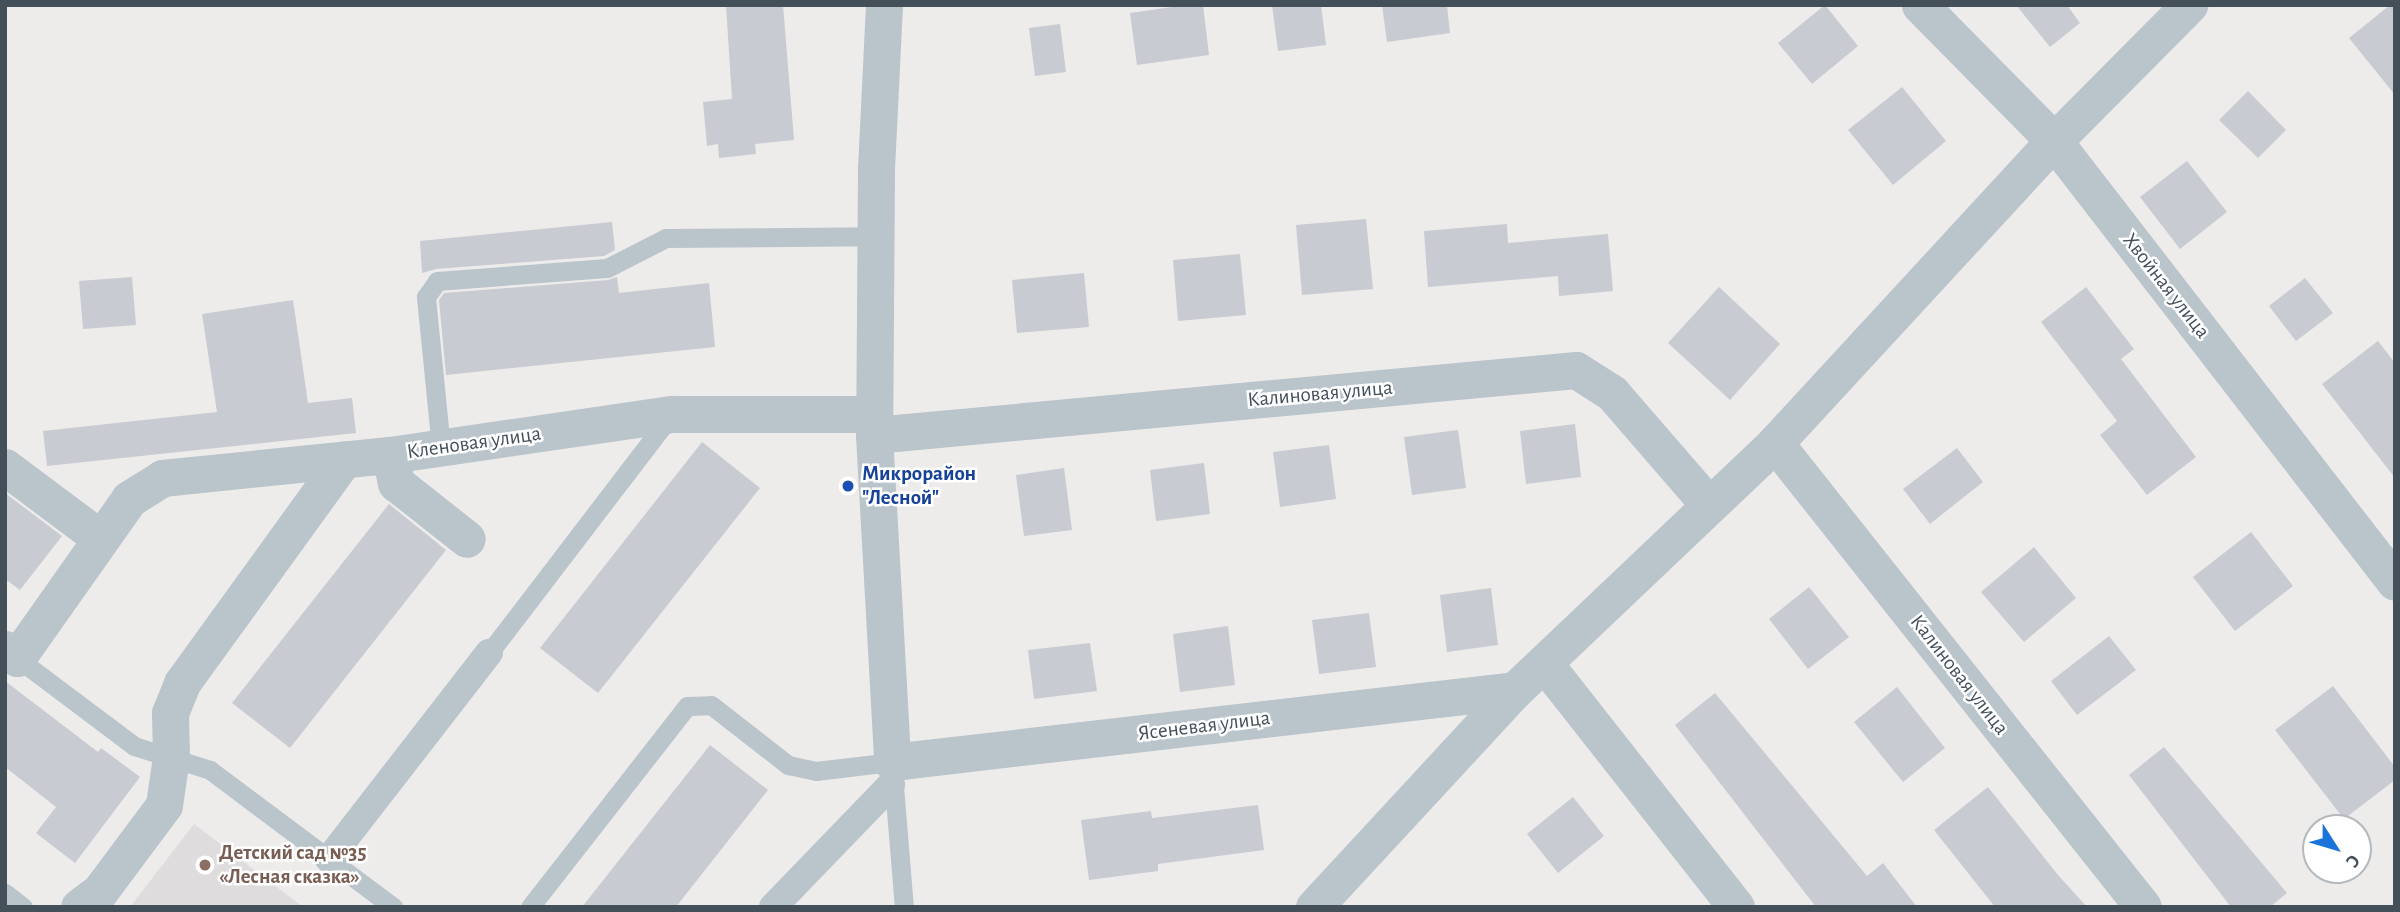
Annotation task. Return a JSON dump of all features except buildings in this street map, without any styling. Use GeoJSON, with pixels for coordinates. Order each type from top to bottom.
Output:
{"type":"FeatureCollection","features":[{"type":"Feature","properties":{"kind":"street"},"geometry":{"type":"LineString","coordinates":[[773,907],[892,774],[874,425],[876,236],[884,5]]}},
{"type":"Feature","properties":{"kind":"street","name":"Хвойная улица"},"geometry":{"type":"LineString","coordinates":[[1920,5],[2054,141],[2395,582]]}},
{"type":"Feature","properties":{"kind":"street"},"geometry":{"type":"LineString","coordinates":[[1324,903],[1516,690],[1775,443],[2054,141],[2189,5]]}},
{"type":"Feature","properties":{"kind":"street","name":"Калиновая улица"},"geometry":{"type":"LineString","coordinates":[[874,425],[1576,370],[1612,393],[1709,505]]}},
{"type":"Feature","properties":{"kind":"street","name":"Кленовая улица"},"geometry":{"type":"LineString","coordinates":[[11,653],[129,499],[162,478],[390,455],[672,414],[874,425]]}},
{"type":"Feature","properties":{"kind":"street","name":"Калиновая улица"},"geometry":{"type":"LineString","coordinates":[[1775,443],[2143,907]]}},
{"type":"Feature","properties":{"kind":"street"},"geometry":{"type":"LineString","coordinates":[[390,455],[396,483],[467,540]]}},
{"type":"Feature","properties":{"kind":"street"},"geometry":{"type":"LineString","coordinates":[[79,907],[100,891],[163,805],[171,757],[170,713],[181,683],[344,459]]}},
{"type":"Feature","properties":{"kind":"street"},"geometry":{"type":"LineString","coordinates":[[5,467],[100,538]]}},
{"type":"Feature","properties":{"kind":"street"},"geometry":{"type":"LineString","coordinates":[[329,859],[489,653]]}},
{"type":"Feature","properties":{"kind":"street"},"geometry":{"type":"LineString","coordinates":[[1545,664],[1736,907]]}},
{"type":"Feature","properties":{"kind":"street","name":"Ясеневая улица"},"geometry":{"type":"LineString","coordinates":[[892,774],[1516,690]]}},
{"type":"Feature","properties":{"kind":"lane"},"geometry":{"type":"LineString","coordinates":[[442,448],[426,297],[438,281],[607,268],[666,238],[876,236]]}},
{"type":"Feature","properties":{"kind":"lane"},"geometry":{"type":"LineString","coordinates":[[489,653],[672,414]]}},
{"type":"Feature","properties":{"kind":"lane"},"geometry":{"type":"LineString","coordinates":[[11,653],[134,746],[210,770],[393,907]]}},
{"type":"Feature","properties":{"kind":"lane"},"geometry":{"type":"LineString","coordinates":[[530,907],[687,706],[711,705],[788,765],[816,771],[892,774],[904,907]]}},
{"type":"Feature","properties":{"kind":"lane"},"geometry":{"type":"LineString","coordinates":[[5,893],[23,907]]}},
{"type":"Feature","properties":{"kind":"shaded area","name":"Детский сад №35 «Лесная сказка»"},"geometry":{"type":"Polygon","coordinates":[[[194,824],[303,907],[130,907],[194,824]]]}},
{"type":"Feature","properties":{"kind":"place","name":"Микрорайон \"Лесной\""},"geometry":{"type":"Point","coordinates":[848,486]}},
{"type":"Feature","properties":{"kind":"place","name":"Детский сад №35 «Лесная сказка»"},"geometry":{"type":"Point","coordinates":[205,865]}}]}
